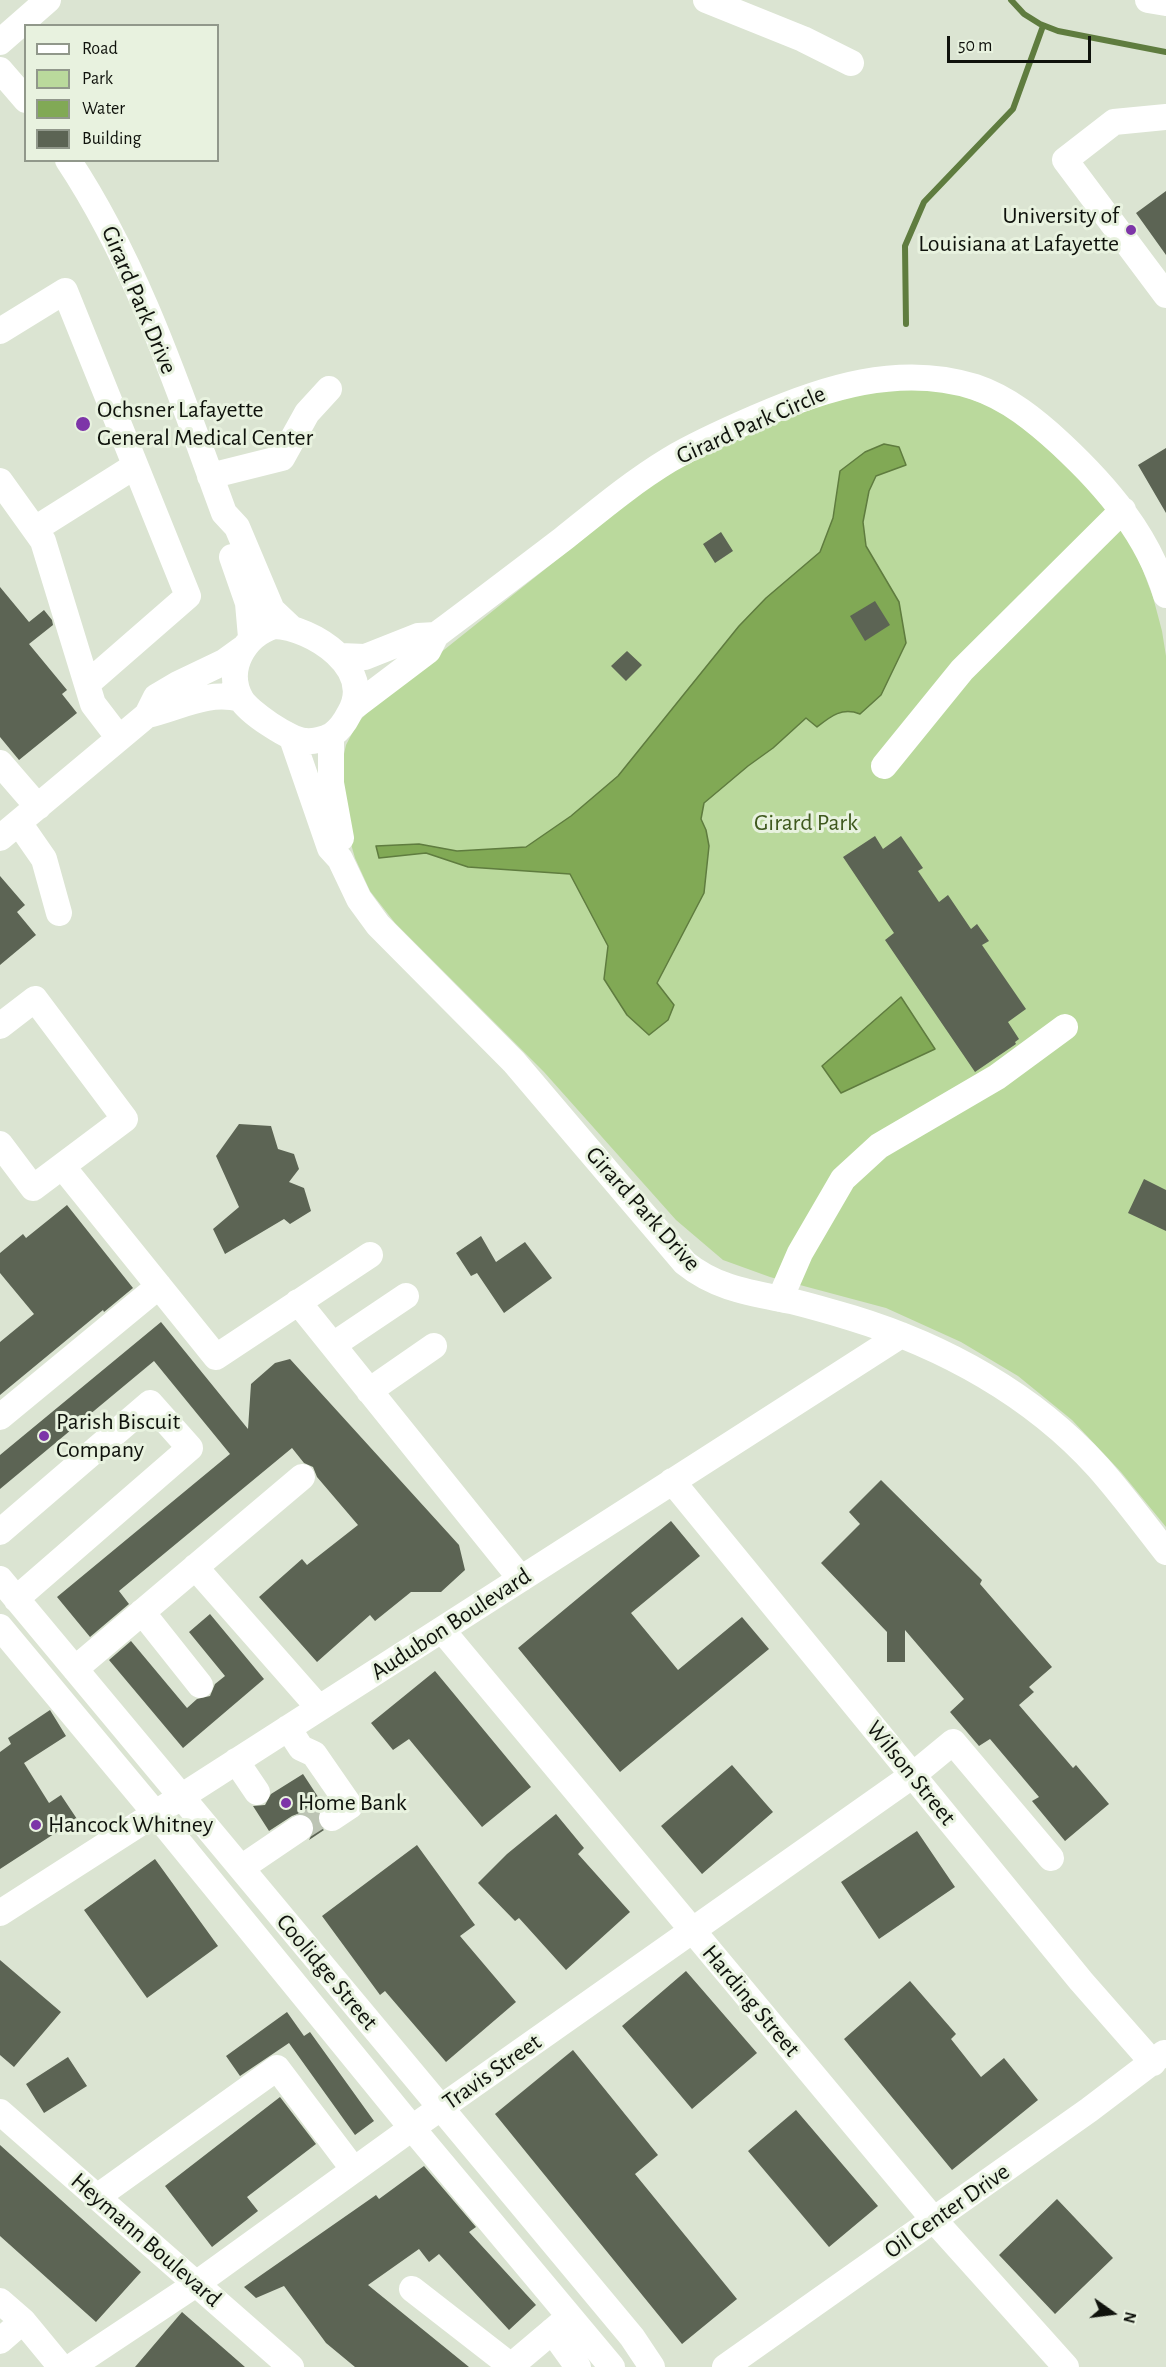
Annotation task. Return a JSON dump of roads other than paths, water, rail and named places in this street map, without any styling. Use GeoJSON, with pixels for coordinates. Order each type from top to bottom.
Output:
{"type":"FeatureCollection","features":[{"type":"Feature","properties":{"kind":"street"},"geometry":{"type":"LineString","coordinates":[[706,0],[803,39],[851,63]]}},
{"type":"Feature","properties":{"kind":"street"},"geometry":{"type":"LineString","coordinates":[[1148,0],[1166,3]]}},
{"type":"Feature","properties":{"kind":"street"},"geometry":{"type":"LineString","coordinates":[[0,42],[33,5]]}},
{"type":"Feature","properties":{"kind":"street"},"geometry":{"type":"LineString","coordinates":[[0,70],[24,98]]}},
{"type":"Feature","properties":{"kind":"street"},"geometry":{"type":"LineString","coordinates":[[1166,117],[1114,122],[1065,160],[1166,295]]}},
{"type":"Feature","properties":{"kind":"street","name":"Girard Park Drive"},"geometry":{"type":"LineString","coordinates":[[69,162],[108,225],[126,263],[224,513],[237,527],[272,610],[290,627]]}},
{"type":"Feature","properties":{"kind":"street"},"geometry":{"type":"LineString","coordinates":[[0,331],[65,291],[188,596],[87,684]]}},
{"type":"Feature","properties":{"kind":"street","name":"Girard Park Circle"},"geometry":{"type":"LineString","coordinates":[[354,707],[428,651],[436,635],[612,500],[668,461],[714,436],[789,403],[856,382],[885,379],[933,379],[973,387],[1009,403],[1043,427],[1123,510],[1153,559],[1166,596]]}},
{"type":"Feature","properties":{"kind":"street"},"geometry":{"type":"LineString","coordinates":[[210,476],[282,458],[306,413],[329,389]]}},
{"type":"Feature","properties":{"kind":"street"},"geometry":{"type":"LineString","coordinates":[[35,529],[135,466]]}},
{"type":"Feature","properties":{"kind":"street"},"geometry":{"type":"LineString","coordinates":[[0,481],[43,541],[93,704],[119,738]]}},
{"type":"Feature","properties":{"kind":"street"},"geometry":{"type":"LineString","coordinates":[[884,766],[962,670],[1123,510]]}},
{"type":"Feature","properties":{"kind":"street","name":"Girard Park Drive"},"geometry":{"type":"LineString","coordinates":[[224,513],[223,531],[248,603],[247,643]]}},
{"type":"Feature","properties":{"kind":"street"},"geometry":{"type":"LineString","coordinates":[[19,823],[147,715],[156,697],[224,662],[267,628],[290,627],[303,632],[340,656],[354,680],[354,707],[340,728],[331,736],[306,741],[292,738],[264,719],[241,699],[225,695],[197,699],[147,715]]}},
{"type":"Feature","properties":{"kind":"street","name":"Girard Park Circle"},"geometry":{"type":"LineString","coordinates":[[340,656],[365,657],[418,636],[436,635]]}},
{"type":"Feature","properties":{"kind":"street"},"geometry":{"type":"LineString","coordinates":[[241,699],[235,677],[236,664],[247,643]]}},
{"type":"Feature","properties":{"kind":"street","name":"Girard Park Drive"},"geometry":{"type":"LineString","coordinates":[[331,736],[331,783],[343,845],[340,859]]}},
{"type":"Feature","properties":{"kind":"street","name":"Girard Park Drive"},"geometry":{"type":"LineString","coordinates":[[292,738],[330,848],[340,859],[359,899],[378,925],[514,1062],[685,1263],[699,1275],[713,1282],[741,1292],[824,1310],[901,1335],[969,1365],[1018,1396],[1096,1466],[1166,1552]]}},
{"type":"Feature","properties":{"kind":"street"},"geometry":{"type":"LineString","coordinates":[[0,763],[19,823],[44,859],[59,913]]}},
{"type":"Feature","properties":{"kind":"street"},"geometry":{"type":"LineString","coordinates":[[0,1026],[36,999],[124,1119],[33,1188],[0,1144]]}},
{"type":"Feature","properties":{"kind":"street"},"geometry":{"type":"LineString","coordinates":[[780,1299],[800,1253],[843,1179],[879,1146],[997,1077],[1065,1027]]}},
{"type":"Feature","properties":{"kind":"street"},"geometry":{"type":"LineString","coordinates":[[62,1166],[216,1357],[370,1255]]}},
{"type":"Feature","properties":{"kind":"street"},"geometry":{"type":"LineString","coordinates":[[0,1417],[159,1287]]}},
{"type":"Feature","properties":{"kind":"street"},"geometry":{"type":"LineString","coordinates":[[333,1345],[406,1296]]}},
{"type":"Feature","properties":{"kind":"street"},"geometry":{"type":"LineString","coordinates":[[298,1302],[521,1579]]}},
{"type":"Feature","properties":{"kind":"street","name":"Audubon Boulevard"},"geometry":{"type":"LineString","coordinates":[[0,1913],[901,1335]]}},
{"type":"Feature","properties":{"kind":"street"},"geometry":{"type":"LineString","coordinates":[[369,1391],[434,1346]]}},
{"type":"Feature","properties":{"kind":"street"},"geometry":{"type":"LineString","coordinates":[[0,1532],[150,1403],[190,1448],[16,1599]]}},
{"type":"Feature","properties":{"kind":"street"},"geometry":{"type":"LineString","coordinates":[[75,1669],[302,1477]]}},
{"type":"Feature","properties":{"kind":"street","name":"Wilson Street"},"geometry":{"type":"LineString","coordinates":[[672,1481],[1081,1981],[1159,2057]]}},
{"type":"Feature","properties":{"kind":"street"},"geometry":{"type":"LineString","coordinates":[[195,1567],[319,1708]]}},
{"type":"Feature","properties":{"kind":"street","name":"Coolidge Street"},"geometry":{"type":"LineString","coordinates":[[0,1579],[181,1796],[249,1862],[441,2108],[632,2337],[652,2367]]}},
{"type":"Feature","properties":{"kind":"street"},"geometry":{"type":"LineString","coordinates":[[142,1612],[200,1684]]}},
{"type":"Feature","properties":{"kind":"street","name":"Coolidge Street"},"geometry":{"type":"LineString","coordinates":[[0,1627],[412,2128],[561,2324],[612,2367]]}},
{"type":"Feature","properties":{"kind":"street","name":"Harding Street"},"geometry":{"type":"LineString","coordinates":[[442,1630],[934,2220],[1066,2367]]}},
{"type":"Feature","properties":{"kind":"street"},"geometry":{"type":"LineString","coordinates":[[288,1728],[301,1748],[314,1754],[334,1805]]}},
{"type":"Feature","properties":{"kind":"street","name":"Travis Street"},"geometry":{"type":"LineString","coordinates":[[71,2367],[196,2284],[412,2128],[913,1774],[953,1742],[1052,1858]]}},
{"type":"Feature","properties":{"kind":"street"},"geometry":{"type":"LineString","coordinates":[[236,1761],[257,1792]]}},
{"type":"Feature","properties":{"kind":"street"},"geometry":{"type":"LineString","coordinates":[[249,1862],[284,1849],[300,1828]]}},
{"type":"Feature","properties":{"kind":"street","name":"Oil Center Drive"},"geometry":{"type":"LineString","coordinates":[[725,2367],[934,2220],[1159,2057]]}},
{"type":"Feature","properties":{"kind":"street"},"geometry":{"type":"LineString","coordinates":[[97,2197],[277,2068],[354,2170]]}},
{"type":"Feature","properties":{"kind":"street","name":"Heymann Boulevard"},"geometry":{"type":"LineString","coordinates":[[0,2112],[291,2367]]}},
{"type":"Feature","properties":{"kind":"street"},"geometry":{"type":"LineString","coordinates":[[412,2289],[511,2366],[561,2324],[578,2367]]}},
{"type":"Feature","properties":{"kind":"street"},"geometry":{"type":"LineString","coordinates":[[0,2301],[22,2321],[61,2367]]}},
{"type":"Feature","properties":{"kind":"street"},"geometry":{"type":"LineString","coordinates":[[0,2341],[22,2321]]}},
{"type":"Feature","properties":{"kind":"water"},"geometry":{"type":"Polygon","coordinates":[[[884,444],[899,447],[906,465],[876,476],[869,491],[863,522],[866,546],[899,602],[906,643],[881,695],[860,714],[842,712],[817,727],[806,718],[773,748],[704,803],[701,819],[709,846],[704,893],[657,983],[674,1005],[668,1020],[649,1035],[627,1015],[604,979],[608,946],[570,874],[468,867],[426,853],[379,858],[376,846],[419,844],[457,851],[526,847],[571,816],[618,776],[739,626],[766,598],[820,552],[833,518],[840,471],[865,452],[884,444]]]}},
{"type":"Feature","properties":{"kind":"water"},"geometry":{"type":"Polygon","coordinates":[[[901,997],[935,1049],[841,1093],[822,1066],[901,997]]]}},
{"type":"Feature","properties":{"kind":"waterway"},"geometry":{"type":"LineString","coordinates":[[1011,0],[1024,14],[1058,31],[1166,52]]}},
{"type":"Feature","properties":{"kind":"waterway"},"geometry":{"type":"LineString","coordinates":[[906,324],[905,246],[924,202],[1013,109],[1043,26]]}},
{"type":"Feature","properties":{"kind":"tunnel"},"geometry":{"type":"LineString","coordinates":[[300,1828],[328,1810]]}},
{"type":"Feature","properties":{"kind":"place","name":"University of Louisiana at Lafayette"},"geometry":{"type":"Point","coordinates":[1131,230]}},
{"type":"Feature","properties":{"kind":"place","name":"Ochsner Lafayette General Medical Center"},"geometry":{"type":"Point","coordinates":[83,424]}},
{"type":"Feature","properties":{"kind":"place","name":"Parish Biscuit Company"},"geometry":{"type":"Point","coordinates":[44,1436]}},
{"type":"Feature","properties":{"kind":"place","name":"Home Bank"},"geometry":{"type":"Point","coordinates":[286,1803]}},
{"type":"Feature","properties":{"kind":"place","name":"Hancock Whitney"},"geometry":{"type":"Point","coordinates":[36,1825]}},
{"type":"Feature","properties":{"kind":"park label","name":"Girard Park"},"geometry":{"type":"Point","coordinates":[806,823]}}]}
